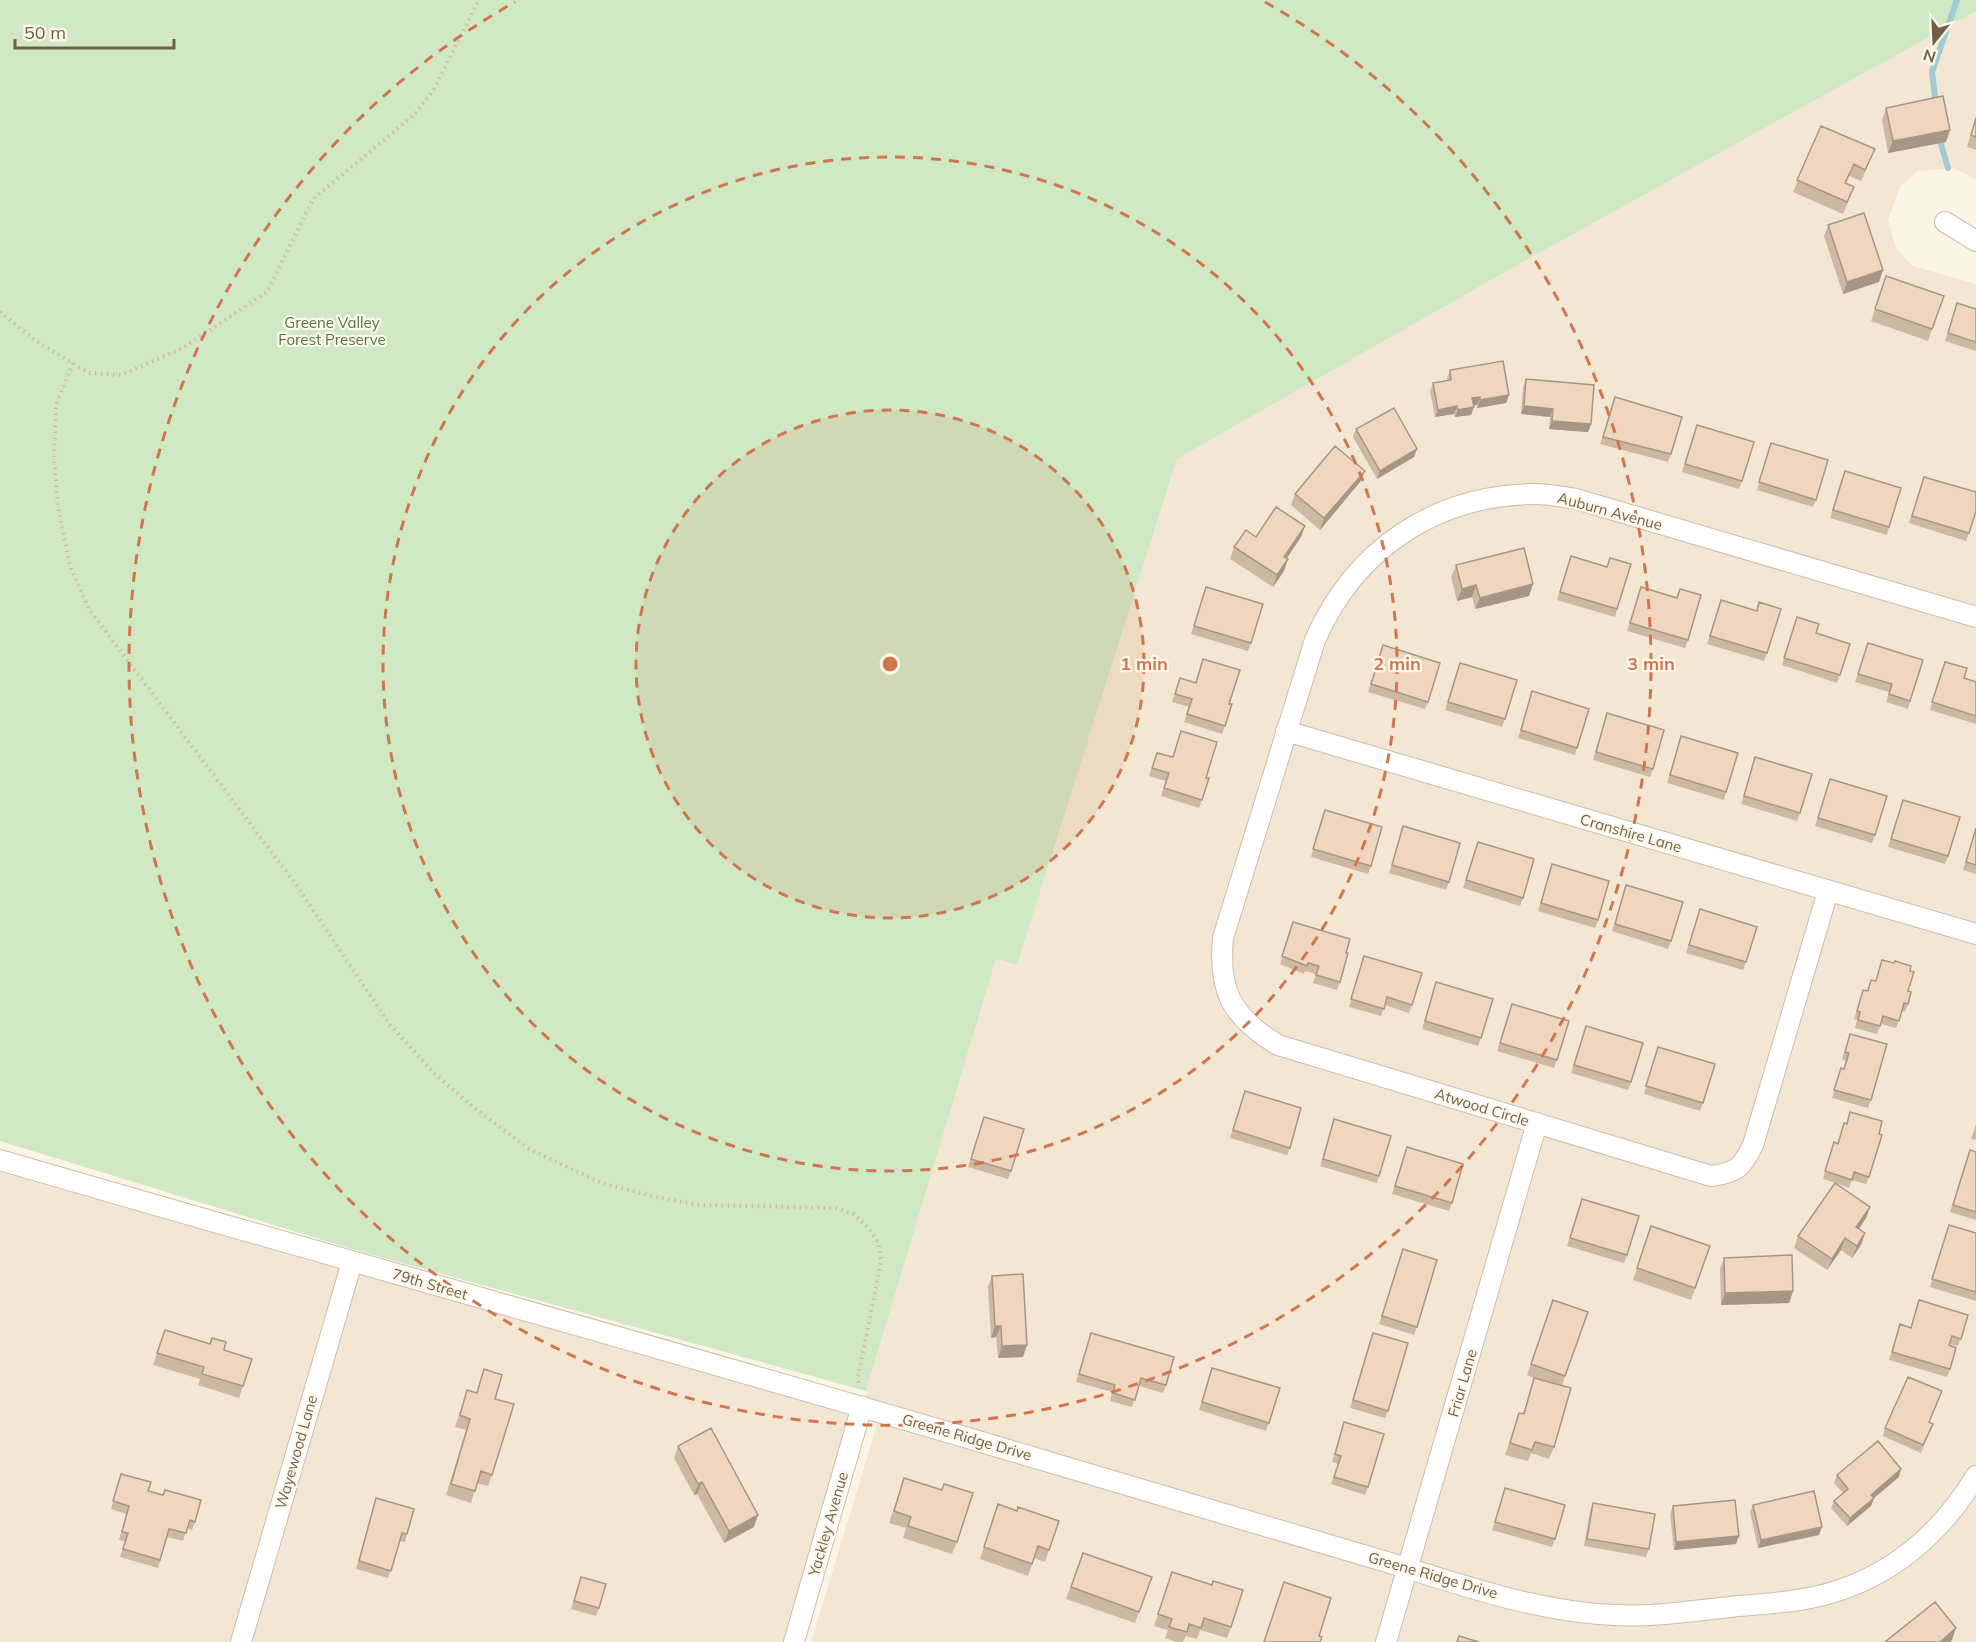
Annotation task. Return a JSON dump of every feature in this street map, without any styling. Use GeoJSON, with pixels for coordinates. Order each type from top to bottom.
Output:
{"type":"FeatureCollection","features":[{"type":"Feature","properties":{"kind":"street"},"geometry":{"type":"LineString","coordinates":[[1945,222],[1976,241]]}},
{"type":"Feature","properties":{"kind":"street","name":"Auburn Avenue"},"geometry":{"type":"LineString","coordinates":[[1286,731],[1324,619],[1339,594],[1359,570],[1385,545],[1417,524],[1460,505],[1497,497],[1534,494],[1576,499],[1976,616]]}},
{"type":"Feature","properties":{"kind":"street","name":"Cranshire Lane"},"geometry":{"type":"LineString","coordinates":[[1286,731],[1976,934]]}},
{"type":"Feature","properties":{"kind":"street","name":"Atwood Circle"},"geometry":{"type":"LineString","coordinates":[[1286,731],[1223,938],[1222,972],[1225,987],[1234,1006],[1255,1031],[1278,1045],[1712,1176],[1727,1174],[1737,1169],[1746,1160],[1753,1145],[1828,891]]}},
{"type":"Feature","properties":{"kind":"street","name":"Friar Lane"},"geometry":{"type":"LineString","coordinates":[[1386,1642],[1537,1123]]}},
{"type":"Feature","properties":{"kind":"street","name":"79th Street"},"geometry":{"type":"LineString","coordinates":[[0,1160],[862,1406]]}},
{"type":"Feature","properties":{"kind":"street","name":"Wayewood Lane"},"geometry":{"type":"LineString","coordinates":[[241,1642],[352,1262]]}},
{"type":"Feature","properties":{"kind":"street","name":"Greene Ridge Drive"},"geometry":{"type":"LineString","coordinates":[[862,1406],[1552,1609],[1616,1616],[1672,1613],[1819,1596],[1852,1586],[1902,1559],[1932,1535],[1949,1516],[1976,1476]]}},
{"type":"Feature","properties":{"kind":"street","name":"Yackley Avenue"},"geometry":{"type":"LineString","coordinates":[[794,1642],[862,1406]]}},
{"type":"Feature","properties":{"kind":"path"},"geometry":{"type":"LineString","coordinates":[[0,312],[36,341],[89,373],[121,375],[183,348],[267,292],[313,199],[415,114],[434,89],[479,0]]}},
{"type":"Feature","properties":{"kind":"path"},"geometry":{"type":"LineString","coordinates":[[73,363],[56,404],[54,458],[58,507],[70,566],[89,609],[297,886],[390,1025],[435,1074],[519,1142],[529,1149],[602,1183],[660,1198],[700,1205],[835,1208],[854,1214],[870,1230],[879,1244],[880,1262],[858,1377],[862,1406]]}},
{"type":"Feature","properties":{"kind":"shaded area"},"geometry":{"type":"Polygon","coordinates":[[[1976,11],[1976,180],[1954,168],[1918,171],[1900,187],[1888,220],[1896,248],[1913,266],[1976,284],[1976,1642],[811,1642],[877,1425],[866,1391],[996,959],[1017,965],[1177,459],[1505,272],[1976,11]]]}},
{"type":"Feature","properties":{"kind":"shaded area"},"geometry":{"type":"Polygon","coordinates":[[[0,1172],[318,1263],[862,1406],[794,1642],[0,1642],[0,1172]]]}},
{"type":"Feature","properties":{"kind":"green space","name":"Greene Valley Forest Preserve"},"geometry":{"type":"Polygon","coordinates":[[[0,0],[1976,0],[1976,11],[1505,272],[1177,459],[1017,965],[996,959],[866,1391],[352,1249],[0,1141],[0,0]]]}},
{"type":"Feature","properties":{"kind":"building"},"geometry":{"type":"Polygon","coordinates":[[[1943,96],[1950,130],[1893,141],[1886,108],[1943,96]]]}},
{"type":"Feature","properties":{"kind":"building"},"geometry":{"type":"Polygon","coordinates":[[[1976,118],[1976,137],[1971,135],[1976,118]]]}},
{"type":"Feature","properties":{"kind":"building"},"geometry":{"type":"Polygon","coordinates":[[[1821,126],[1875,149],[1865,170],[1854,164],[1845,183],[1854,187],[1847,202],[1797,180],[1821,126]]]}},
{"type":"Feature","properties":{"kind":"building"},"geometry":{"type":"Polygon","coordinates":[[[1864,213],[1883,270],[1847,282],[1828,225],[1864,213]]]}},
{"type":"Feature","properties":{"kind":"building"},"geometry":{"type":"Polygon","coordinates":[[[1886,276],[1944,296],[1932,329],[1875,309],[1886,276]]]}},
{"type":"Feature","properties":{"kind":"building"},"geometry":{"type":"Polygon","coordinates":[[[1957,303],[1976,309],[1976,342],[1948,333],[1957,303]]]}},
{"type":"Feature","properties":{"kind":"building"},"geometry":{"type":"Polygon","coordinates":[[[1503,361],[1509,395],[1480,400],[1480,397],[1472,398],[1474,407],[1458,410],[1457,406],[1438,410],[1433,383],[1451,380],[1450,370],[1503,361]]]}},
{"type":"Feature","properties":{"kind":"building"},"geometry":{"type":"Polygon","coordinates":[[[1526,379],[1594,385],[1591,424],[1552,421],[1553,409],[1524,406],[1526,379]]]}},
{"type":"Feature","properties":{"kind":"building"},"geometry":{"type":"Polygon","coordinates":[[[1615,397],[1682,417],[1671,454],[1603,437],[1615,397]]]}},
{"type":"Feature","properties":{"kind":"building"},"geometry":{"type":"Polygon","coordinates":[[[1394,408],[1417,449],[1380,471],[1356,429],[1394,408]]]}},
{"type":"Feature","properties":{"kind":"building"},"geometry":{"type":"Polygon","coordinates":[[[1697,425],[1754,442],[1742,481],[1685,464],[1697,425]]]}},
{"type":"Feature","properties":{"kind":"building"},"geometry":{"type":"Polygon","coordinates":[[[1771,443],[1828,460],[1816,500],[1759,482],[1771,443]]]}},
{"type":"Feature","properties":{"kind":"building"},"geometry":{"type":"Polygon","coordinates":[[[1335,446],[1365,471],[1324,518],[1295,494],[1335,446]]]}},
{"type":"Feature","properties":{"kind":"building"},"geometry":{"type":"Polygon","coordinates":[[[1845,471],[1901,488],[1889,527],[1833,510],[1845,471]]]}},
{"type":"Feature","properties":{"kind":"building"},"geometry":{"type":"Polygon","coordinates":[[[1924,477],[1976,492],[1976,511],[1969,533],[1912,516],[1924,477]]]}},
{"type":"Feature","properties":{"kind":"building"},"geometry":{"type":"Polygon","coordinates":[[[1276,507],[1305,526],[1284,557],[1288,559],[1277,575],[1234,547],[1246,530],[1256,537],[1276,507]]]}},
{"type":"Feature","properties":{"kind":"building"},"geometry":{"type":"Polygon","coordinates":[[[1524,548],[1533,584],[1480,598],[1476,585],[1462,589],[1456,565],[1524,548]]]}},
{"type":"Feature","properties":{"kind":"building"},"geometry":{"type":"Polygon","coordinates":[[[1571,556],[1607,567],[1610,558],[1631,564],[1617,609],[1560,592],[1571,556]]]}},
{"type":"Feature","properties":{"kind":"building"},"geometry":{"type":"Polygon","coordinates":[[[1206,587],[1263,604],[1251,643],[1194,626],[1206,587]]]}},
{"type":"Feature","properties":{"kind":"building"},"geometry":{"type":"Polygon","coordinates":[[[1641,587],[1677,598],[1680,589],[1701,595],[1688,640],[1630,623],[1641,587]]]}},
{"type":"Feature","properties":{"kind":"building"},"geometry":{"type":"Polygon","coordinates":[[[1721,600],[1757,611],[1759,602],[1781,609],[1767,653],[1710,636],[1721,600]]]}},
{"type":"Feature","properties":{"kind":"building"},"geometry":{"type":"Polygon","coordinates":[[[1797,617],[1819,624],[1816,633],[1850,644],[1840,675],[1784,658],[1797,617]]]}},
{"type":"Feature","properties":{"kind":"building"},"geometry":{"type":"Polygon","coordinates":[[[1868,643],[1923,660],[1910,701],[1889,694],[1892,684],[1858,674],[1868,643]]]}},
{"type":"Feature","properties":{"kind":"building"},"geometry":{"type":"Polygon","coordinates":[[[1383,645],[1440,663],[1428,702],[1371,684],[1383,645]]]}},
{"type":"Feature","properties":{"kind":"building"},"geometry":{"type":"Polygon","coordinates":[[[1203,659],[1240,670],[1229,704],[1232,704],[1225,726],[1187,714],[1192,699],[1175,694],[1180,678],[1196,683],[1203,659]]]}},
{"type":"Feature","properties":{"kind":"building"},"geometry":{"type":"Polygon","coordinates":[[[1945,662],[1967,668],[1964,678],[1976,682],[1976,716],[1932,702],[1945,662]]]}},
{"type":"Feature","properties":{"kind":"building"},"geometry":{"type":"Polygon","coordinates":[[[1460,663],[1517,680],[1505,719],[1448,702],[1460,663]]]}},
{"type":"Feature","properties":{"kind":"building"},"geometry":{"type":"Polygon","coordinates":[[[1532,691],[1589,709],[1577,748],[1521,730],[1532,691]]]}},
{"type":"Feature","properties":{"kind":"building"},"geometry":{"type":"Polygon","coordinates":[[[1607,713],[1664,730],[1653,769],[1596,752],[1607,713]]]}},
{"type":"Feature","properties":{"kind":"building"},"geometry":{"type":"Polygon","coordinates":[[[1181,731],[1217,742],[1202,800],[1164,788],[1169,773],[1152,768],[1157,753],[1173,757],[1181,731]]]}},
{"type":"Feature","properties":{"kind":"building"},"geometry":{"type":"Polygon","coordinates":[[[1681,736],[1738,753],[1726,792],[1670,775],[1681,736]]]}},
{"type":"Feature","properties":{"kind":"building"},"geometry":{"type":"Polygon","coordinates":[[[1755,757],[1812,774],[1800,813],[1744,796],[1755,757]]]}},
{"type":"Feature","properties":{"kind":"building"},"geometry":{"type":"Polygon","coordinates":[[[1830,779],[1887,796],[1875,835],[1818,818],[1830,779]]]}},
{"type":"Feature","properties":{"kind":"building"},"geometry":{"type":"Polygon","coordinates":[[[1903,800],[1960,817],[1948,856],[1891,839],[1903,800]]]}},
{"type":"Feature","properties":{"kind":"building"},"geometry":{"type":"Polygon","coordinates":[[[1325,810],[1382,827],[1371,866],[1313,849],[1325,810]]]}},
{"type":"Feature","properties":{"kind":"building"},"geometry":{"type":"Polygon","coordinates":[[[1403,826],[1460,843],[1449,882],[1392,865],[1403,826]]]}},
{"type":"Feature","properties":{"kind":"building"},"geometry":{"type":"Polygon","coordinates":[[[1976,828],[1976,865],[1966,862],[1976,828]]]}},
{"type":"Feature","properties":{"kind":"building"},"geometry":{"type":"Polygon","coordinates":[[[1478,842],[1534,859],[1523,898],[1466,880],[1478,842]]]}},
{"type":"Feature","properties":{"kind":"building"},"geometry":{"type":"Polygon","coordinates":[[[1552,864],[1609,881],[1598,920],[1541,903],[1552,864]]]}},
{"type":"Feature","properties":{"kind":"building"},"geometry":{"type":"Polygon","coordinates":[[[1626,885],[1683,902],[1671,941],[1615,924],[1626,885]]]}},
{"type":"Feature","properties":{"kind":"building"},"geometry":{"type":"Polygon","coordinates":[[[1700,909],[1757,927],[1746,962],[1689,945],[1700,909]]]}},
{"type":"Feature","properties":{"kind":"building"},"geometry":{"type":"Polygon","coordinates":[[[1293,922],[1350,939],[1340,982],[1316,975],[1319,966],[1308,963],[1307,966],[1282,956],[1293,922]]]}},
{"type":"Feature","properties":{"kind":"building"},"geometry":{"type":"Polygon","coordinates":[[[1364,956],[1422,973],[1412,1005],[1387,997],[1384,1009],[1351,999],[1364,956]]]}},
{"type":"Feature","properties":{"kind":"building"},"geometry":{"type":"Polygon","coordinates":[[[1882,960],[1911,966],[1910,971],[1914,972],[1908,991],[1911,992],[1908,1004],[1904,1003],[1899,1021],[1883,1016],[1880,1026],[1858,1020],[1860,1012],[1857,1011],[1863,990],[1868,991],[1871,980],[1876,981],[1882,960]]]}},
{"type":"Feature","properties":{"kind":"building"},"geometry":{"type":"Polygon","coordinates":[[[1436,982],[1493,999],[1481,1038],[1425,1021],[1436,982]]]}},
{"type":"Feature","properties":{"kind":"building"},"geometry":{"type":"Polygon","coordinates":[[[1512,1004],[1569,1021],[1557,1060],[1500,1043],[1512,1004]]]}},
{"type":"Feature","properties":{"kind":"building"},"geometry":{"type":"Polygon","coordinates":[[[1586,1026],[1643,1043],[1631,1082],[1574,1065],[1586,1026]]]}},
{"type":"Feature","properties":{"kind":"building"},"geometry":{"type":"Polygon","coordinates":[[[1850,1034],[1887,1044],[1871,1100],[1834,1090],[1849,1053],[1845,1052],[1850,1034]]]}},
{"type":"Feature","properties":{"kind":"building"},"geometry":{"type":"Polygon","coordinates":[[[1658,1047],[1715,1064],[1703,1103],[1646,1086],[1658,1047]]]}},
{"type":"Feature","properties":{"kind":"building"},"geometry":{"type":"Polygon","coordinates":[[[1245,1091],[1301,1108],[1290,1148],[1233,1130],[1245,1091]]]}},
{"type":"Feature","properties":{"kind":"building"},"geometry":{"type":"Polygon","coordinates":[[[1850,1112],[1882,1121],[1879,1134],[1882,1135],[1869,1177],[1854,1172],[1852,1180],[1825,1171],[1834,1142],[1838,1144],[1850,1112]]]}},
{"type":"Feature","properties":{"kind":"building"},"geometry":{"type":"Polygon","coordinates":[[[984,1117],[1024,1129],[1011,1171],[971,1159],[984,1117]]]}},
{"type":"Feature","properties":{"kind":"building"},"geometry":{"type":"Polygon","coordinates":[[[1334,1119],[1391,1136],[1379,1176],[1323,1159],[1334,1119]]]}},
{"type":"Feature","properties":{"kind":"building"},"geometry":{"type":"Polygon","coordinates":[[[1407,1147],[1463,1164],[1452,1203],[1395,1186],[1407,1147]]]}},
{"type":"Feature","properties":{"kind":"building"},"geometry":{"type":"Polygon","coordinates":[[[1970,1150],[1976,1152],[1976,1212],[1953,1205],[1970,1150]]]}},
{"type":"Feature","properties":{"kind":"building"},"geometry":{"type":"Polygon","coordinates":[[[1835,1183],[1870,1207],[1856,1227],[1865,1233],[1857,1246],[1845,1238],[1832,1259],[1798,1236],[1835,1183]]]}},
{"type":"Feature","properties":{"kind":"building"},"geometry":{"type":"Polygon","coordinates":[[[1582,1199],[1639,1216],[1627,1255],[1570,1238],[1582,1199]]]}},
{"type":"Feature","properties":{"kind":"building"},"geometry":{"type":"Polygon","coordinates":[[[1949,1225],[1976,1233],[1976,1292],[1932,1279],[1949,1225]]]}},
{"type":"Feature","properties":{"kind":"building"},"geometry":{"type":"Polygon","coordinates":[[[1651,1226],[1710,1246],[1695,1288],[1637,1268],[1651,1226]]]}},
{"type":"Feature","properties":{"kind":"building"},"geometry":{"type":"Polygon","coordinates":[[[1403,1249],[1437,1260],[1417,1327],[1382,1316],[1403,1249]]]}},
{"type":"Feature","properties":{"kind":"building"},"geometry":{"type":"Polygon","coordinates":[[[1792,1255],[1793,1291],[1725,1293],[1724,1258],[1792,1255]]]}},
{"type":"Feature","properties":{"kind":"building"},"geometry":{"type":"Polygon","coordinates":[[[1023,1274],[1027,1345],[1002,1346],[1001,1326],[995,1326],[992,1276],[1023,1274]]]}},
{"type":"Feature","properties":{"kind":"building"},"geometry":{"type":"Polygon","coordinates":[[[1553,1300],[1588,1312],[1565,1376],[1531,1364],[1553,1300]]]}},
{"type":"Feature","properties":{"kind":"building"},"geometry":{"type":"Polygon","coordinates":[[[1919,1300],[1968,1315],[1961,1339],[1952,1336],[1949,1345],[1956,1348],[1950,1369],[1892,1352],[1900,1324],[1911,1328],[1919,1300]]]}},
{"type":"Feature","properties":{"kind":"building"},"geometry":{"type":"Polygon","coordinates":[[[165,1330],[210,1344],[212,1338],[226,1342],[224,1350],[252,1359],[243,1386],[202,1374],[204,1367],[157,1353],[165,1330]]]}},
{"type":"Feature","properties":{"kind":"building"},"geometry":{"type":"Polygon","coordinates":[[[1091,1333],[1174,1357],[1166,1385],[1141,1378],[1135,1400],[1113,1393],[1115,1385],[1079,1374],[1091,1333]]]}},
{"type":"Feature","properties":{"kind":"building"},"geometry":{"type":"Polygon","coordinates":[[[1373,1333],[1408,1343],[1388,1411],[1353,1400],[1373,1333]]]}},
{"type":"Feature","properties":{"kind":"building"},"geometry":{"type":"Polygon","coordinates":[[[1212,1368],[1280,1388],[1269,1423],[1202,1402],[1212,1368]]]}},
{"type":"Feature","properties":{"kind":"building"},"geometry":{"type":"Polygon","coordinates":[[[484,1369],[502,1375],[495,1399],[514,1404],[492,1475],[481,1471],[475,1491],[451,1484],[470,1419],[460,1415],[467,1390],[477,1393],[484,1369]]]}},
{"type":"Feature","properties":{"kind":"building"},"geometry":{"type":"Polygon","coordinates":[[[1908,1377],[1942,1391],[1929,1422],[1933,1424],[1923,1445],[1885,1428],[1908,1377]]]}},
{"type":"Feature","properties":{"kind":"building"},"geometry":{"type":"Polygon","coordinates":[[[1534,1378],[1571,1388],[1554,1447],[1535,1442],[1532,1450],[1510,1443],[1519,1413],[1524,1414],[1534,1378]]]}},
{"type":"Feature","properties":{"kind":"building"},"geometry":{"type":"Polygon","coordinates":[[[1344,1422],[1384,1434],[1368,1487],[1334,1477],[1341,1456],[1335,1454],[1344,1422]]]}},
{"type":"Feature","properties":{"kind":"building"},"geometry":{"type":"Polygon","coordinates":[[[711,1428],[758,1515],[729,1531],[702,1482],[698,1484],[678,1446],[711,1428]]]}},
{"type":"Feature","properties":{"kind":"building"},"geometry":{"type":"Polygon","coordinates":[[[1878,1441],[1901,1469],[1871,1495],[1874,1498],[1850,1518],[1834,1501],[1848,1489],[1837,1475],[1878,1441]]]}},
{"type":"Feature","properties":{"kind":"building"},"geometry":{"type":"Polygon","coordinates":[[[121,1474],[151,1482],[148,1491],[163,1495],[165,1490],[201,1500],[195,1522],[190,1520],[186,1533],[169,1529],[160,1560],[123,1549],[128,1533],[122,1532],[129,1506],[113,1501],[121,1474]]]}},
{"type":"Feature","properties":{"kind":"building"},"geometry":{"type":"Polygon","coordinates":[[[904,1478],[942,1490],[944,1484],[973,1493],[957,1542],[908,1526],[911,1517],[894,1511],[904,1478]]]}},
{"type":"Feature","properties":{"kind":"building"},"geometry":{"type":"Polygon","coordinates":[[[1505,1488],[1565,1505],[1555,1539],[1495,1522],[1505,1488]]]}},
{"type":"Feature","properties":{"kind":"building"},"geometry":{"type":"Polygon","coordinates":[[[1814,1491],[1822,1527],[1761,1540],[1753,1505],[1814,1491]]]}},
{"type":"Feature","properties":{"kind":"building"},"geometry":{"type":"Polygon","coordinates":[[[376,1498],[414,1509],[407,1534],[402,1533],[391,1571],[359,1561],[376,1498]]]}},
{"type":"Feature","properties":{"kind":"building"},"geometry":{"type":"Polygon","coordinates":[[[1735,1500],[1739,1536],[1676,1542],[1673,1506],[1735,1500]]]}},
{"type":"Feature","properties":{"kind":"building"},"geometry":{"type":"Polygon","coordinates":[[[1593,1503],[1655,1514],[1649,1549],[1587,1539],[1593,1503]]]}},
{"type":"Feature","properties":{"kind":"building"},"geometry":{"type":"Polygon","coordinates":[[[998,1504],[1017,1511],[1018,1507],[1059,1521],[1049,1550],[1038,1546],[1032,1564],[984,1547],[998,1504]]]}},
{"type":"Feature","properties":{"kind":"building"},"geometry":{"type":"Polygon","coordinates":[[[1083,1553],[1152,1577],[1139,1612],[1071,1587],[1083,1553]]]}},
{"type":"Feature","properties":{"kind":"building"},"geometry":{"type":"Polygon","coordinates":[[[1172,1572],[1212,1585],[1213,1581],[1243,1590],[1231,1627],[1204,1618],[1201,1628],[1189,1624],[1187,1632],[1169,1627],[1172,1619],[1158,1614],[1172,1572]]]}},
{"type":"Feature","properties":{"kind":"building"},"geometry":{"type":"Polygon","coordinates":[[[581,1577],[606,1584],[599,1608],[574,1601],[581,1577]]]}},
{"type":"Feature","properties":{"kind":"building"},"geometry":{"type":"Polygon","coordinates":[[[1284,1582],[1331,1598],[1319,1636],[1322,1637],[1320,1642],[1264,1642],[1284,1582]]]}},
{"type":"Feature","properties":{"kind":"building"},"geometry":{"type":"Polygon","coordinates":[[[1935,1602],[1956,1628],[1940,1642],[1885,1642],[1935,1602]]]}},
{"type":"Feature","properties":{"kind":"building"},"geometry":{"type":"Polygon","coordinates":[[[1459,1636],[1479,1642],[1457,1642],[1459,1636]]]}},
{"type":"Feature","properties":{"kind":"waterway"},"geometry":{"type":"LineString","coordinates":[[1936,106],[1932,72],[1957,0]]}},
{"type":"Feature","properties":{"kind":"waterway"},"geometry":{"type":"LineString","coordinates":[[1939,137],[1948,168]]}}]}
